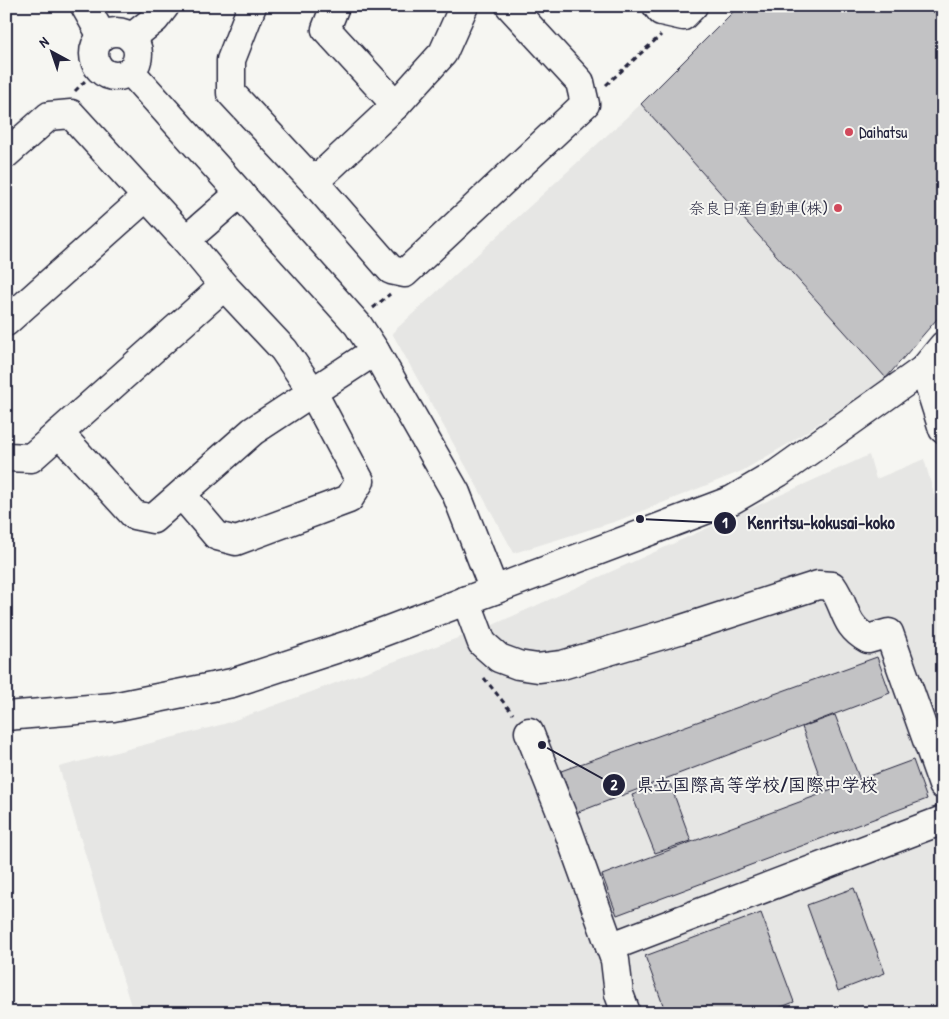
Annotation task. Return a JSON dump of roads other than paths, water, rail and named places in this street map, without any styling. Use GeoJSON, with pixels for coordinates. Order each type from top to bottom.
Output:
{"type":"FeatureCollection","features":[{"type":"Feature","properties":{"kind":"street"},"geometry":{"type":"LineString","coordinates":[[85,6],[102,36]]}},
{"type":"Feature","properties":{"kind":"street"},"geometry":{"type":"LineString","coordinates":[[131,38],[155,19],[166,6]]}},
{"type":"Feature","properties":{"kind":"street"},"geometry":{"type":"LineString","coordinates":[[252,6],[231,60],[231,93],[314,182],[391,270],[405,273],[585,104],[580,82],[510,6]]}},
{"type":"Feature","properties":{"kind":"street"},"geometry":{"type":"LineString","coordinates":[[335,6],[326,29],[396,105]]}},
{"type":"Feature","properties":{"kind":"street"},"geometry":{"type":"LineString","coordinates":[[314,182],[396,105],[443,53],[464,6]]}},
{"type":"Feature","properties":{"kind":"street"},"geometry":{"type":"LineString","coordinates":[[656,6],[661,11],[688,11]]}},
{"type":"Feature","properties":{"kind":"street"},"geometry":{"type":"LineString","coordinates":[[114,32],[126,34],[131,38],[138,51],[137,58],[130,71],[124,74],[110,75],[99,67],[94,55],[95,48],[102,36],[114,32]]}},
{"type":"Feature","properties":{"kind":"street"},"geometry":{"type":"LineString","coordinates":[[130,71],[358,325],[375,351],[456,493],[494,590]]}},
{"type":"Feature","properties":{"kind":"street"},"geometry":{"type":"LineString","coordinates":[[6,154],[49,116],[71,114],[186,240],[224,286],[284,350],[312,391],[360,481],[349,499],[236,541],[217,536],[182,494]]}},
{"type":"Feature","properties":{"kind":"street"},"geometry":{"type":"LineString","coordinates":[[186,240],[240,193]]}},
{"type":"Feature","properties":{"kind":"street"},"geometry":{"type":"LineString","coordinates":[[6,322],[146,197]]}},
{"type":"Feature","properties":{"kind":"street"},"geometry":{"type":"LineString","coordinates":[[6,457],[31,458],[224,286]]}},
{"type":"Feature","properties":{"kind":"street"},"geometry":{"type":"LineString","coordinates":[[6,716],[113,707],[232,683],[354,643],[732,500],[778,474],[924,369],[943,346]]}},
{"type":"Feature","properties":{"kind":"street"},"geometry":{"type":"LineString","coordinates":[[59,432],[134,515],[153,519],[253,431],[375,351]]}},
{"type":"Feature","properties":{"kind":"street"},"geometry":{"type":"LineString","coordinates":[[924,369],[943,429]]}},
{"type":"Feature","properties":{"kind":"street"},"geometry":{"type":"LineString","coordinates":[[466,600],[482,643],[500,658],[518,665],[538,668],[562,665],[818,586],[832,586],[842,599],[846,619],[856,633],[868,639],[888,633],[943,785]]}},
{"type":"Feature","properties":{"kind":"street"},"geometry":{"type":"LineString","coordinates":[[529,732],[565,822],[615,960],[619,994],[625,1010]]}},
{"type":"Feature","properties":{"kind":"street"},"geometry":{"type":"LineString","coordinates":[[610,946],[943,820]]}},
{"type":"Feature","properties":{"kind":"place","name":"Daihatsu"},"geometry":{"type":"Point","coordinates":[849,132]}},
{"type":"Feature","properties":{"kind":"place","name":"奈良日産自動車(株)"},"geometry":{"type":"Point","coordinates":[838,208]}},
{"type":"Feature","properties":{"kind":"place","name":"Kenritsu-kokusai-koko"},"geometry":{"type":"Point","coordinates":[640,519]}},
{"type":"Feature","properties":{"kind":"place","name":"県立国際高等学校/国際中学校"},"geometry":{"type":"Point","coordinates":[542,745]}}]}
